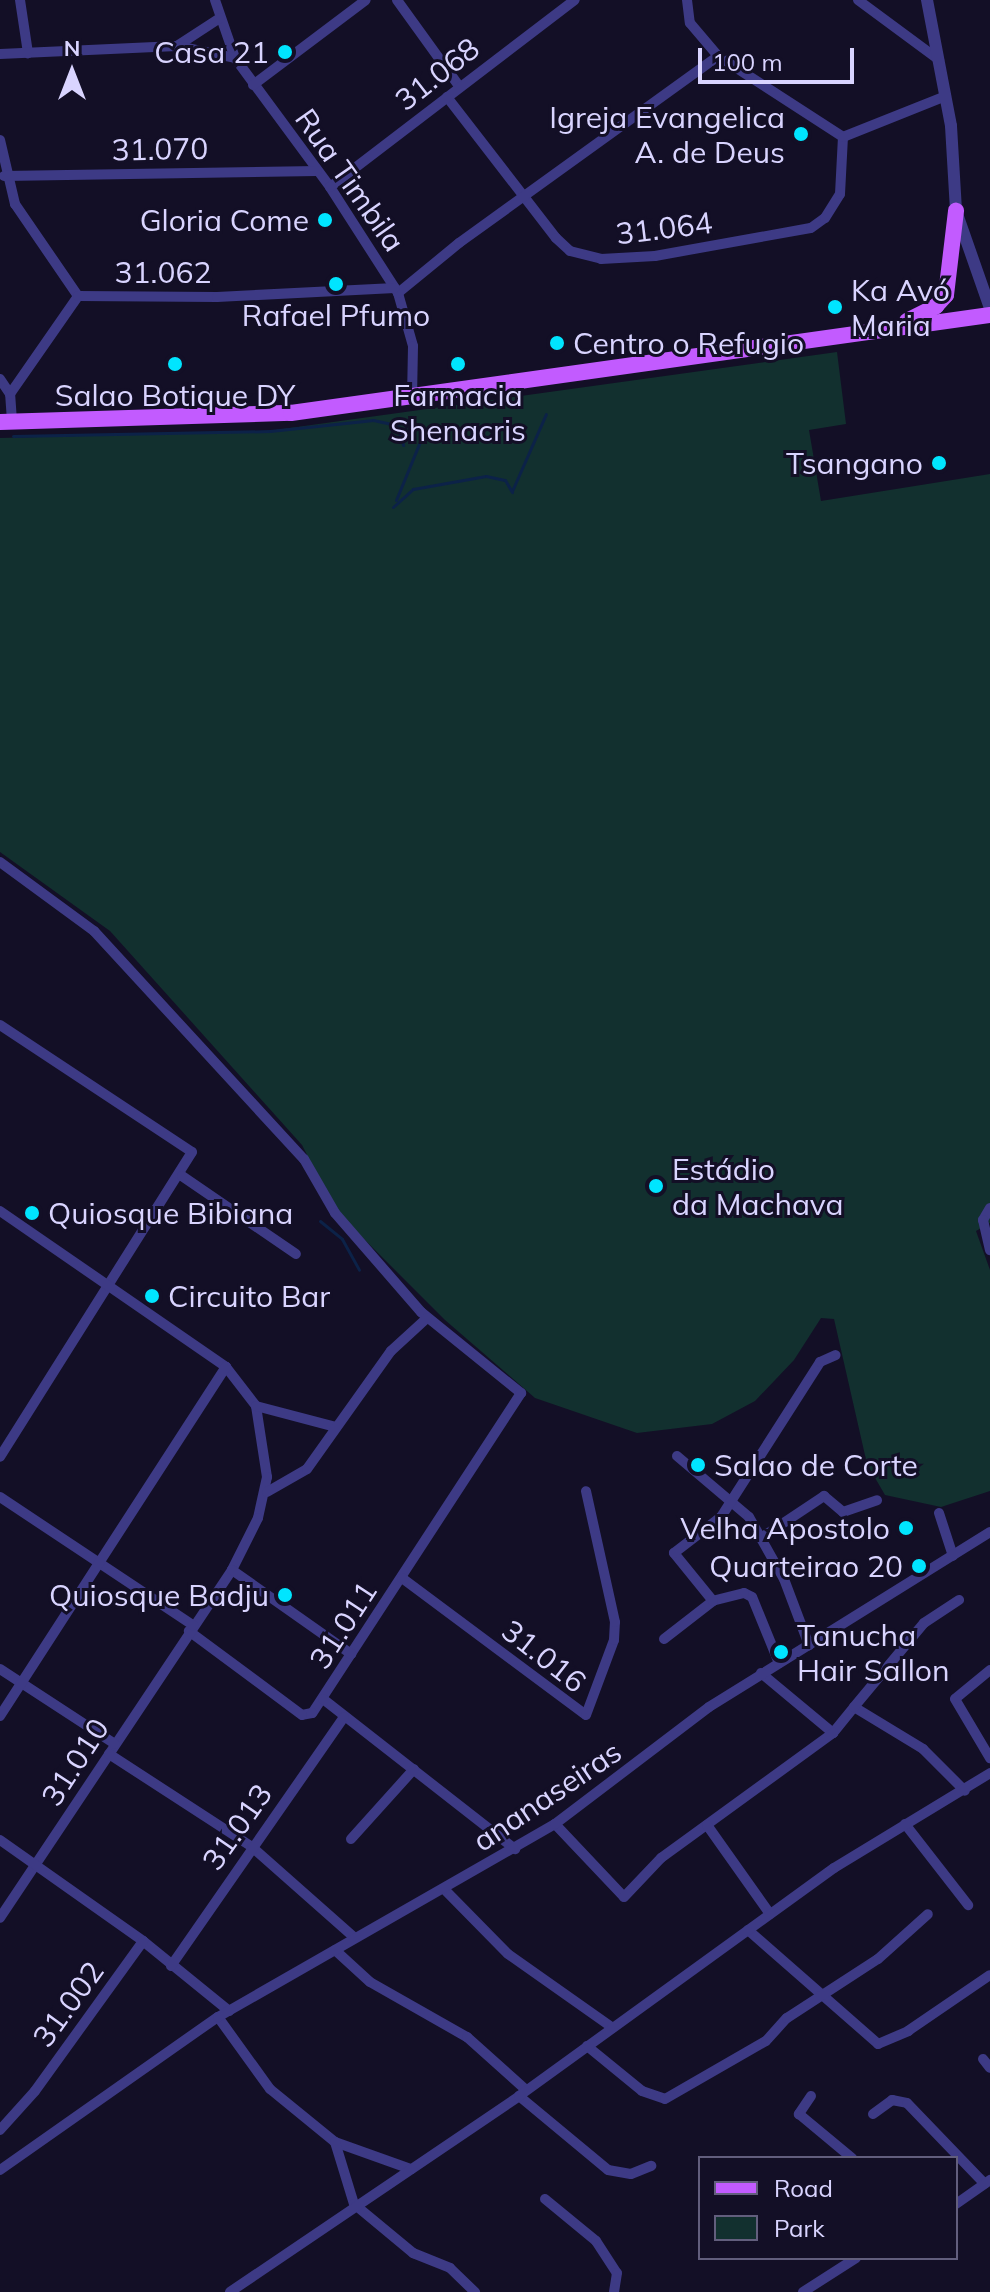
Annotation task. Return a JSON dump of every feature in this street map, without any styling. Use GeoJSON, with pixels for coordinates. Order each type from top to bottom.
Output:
{"type":"FeatureCollection","features":[{"type":"Feature","properties":{"kind":"main road"},"geometry":{"type":"LineString","coordinates":[[891,328],[925,313],[946,295],[956,211]]}},
{"type":"Feature","properties":{"kind":"main road"},"geometry":{"type":"LineString","coordinates":[[6,422],[224,417],[412,398],[990,315]]}},
{"type":"Feature","properties":{"kind":"street"},"geometry":{"type":"LineString","coordinates":[[20,0],[28,53]]}},
{"type":"Feature","properties":{"kind":"street","name":"Rua Timbila"},"geometry":{"type":"LineString","coordinates":[[215,0],[235,58],[330,187],[396,291],[413,346],[412,398]]}},
{"type":"Feature","properties":{"kind":"street"},"geometry":{"type":"LineString","coordinates":[[253,85],[366,0]]}},
{"type":"Feature","properties":{"kind":"street"},"geometry":{"type":"LineString","coordinates":[[397,0],[459,86]]}},
{"type":"Feature","properties":{"kind":"street","name":"31.068"},"geometry":{"type":"LineString","coordinates":[[330,187],[575,0]]}},
{"type":"Feature","properties":{"kind":"street"},"geometry":{"type":"LineString","coordinates":[[687,0],[690,23],[718,56],[843,137],[946,96]]}},
{"type":"Feature","properties":{"kind":"street"},"geometry":{"type":"LineString","coordinates":[[858,0],[939,60]]}},
{"type":"Feature","properties":{"kind":"street"},"geometry":{"type":"LineString","coordinates":[[927,0],[946,96],[956,211],[990,308]]}},
{"type":"Feature","properties":{"kind":"street"},"geometry":{"type":"LineString","coordinates":[[177,46],[220,18]]}},
{"type":"Feature","properties":{"kind":"street"},"geometry":{"type":"LineString","coordinates":[[0,54],[177,46],[235,58]]}},
{"type":"Feature","properties":{"kind":"street"},"geometry":{"type":"LineString","coordinates":[[396,291],[718,56]]}},
{"type":"Feature","properties":{"kind":"street","name":"31.064"},"geometry":{"type":"LineString","coordinates":[[447,97],[570,251],[601,259],[793,234],[825,218],[840,194],[843,137]]}},
{"type":"Feature","properties":{"kind":"street"},"geometry":{"type":"LineString","coordinates":[[0,140],[4,176],[15,204],[78,296]]}},
{"type":"Feature","properties":{"kind":"street","name":"31.070"},"geometry":{"type":"LineString","coordinates":[[4,176],[317,171]]}},
{"type":"Feature","properties":{"kind":"street","name":"31.062"},"geometry":{"type":"LineString","coordinates":[[10,394],[78,296],[217,297],[396,291]]}},
{"type":"Feature","properties":{"kind":"street"},"geometry":{"type":"LineString","coordinates":[[0,379],[10,394],[6,422]]}},
{"type":"Feature","properties":{"kind":"street"},"geometry":{"type":"LineString","coordinates":[[0,862],[94,931],[226,1070],[304,1159],[342,1222],[427,1318],[407,1332],[307,1469],[267,1492],[264,1440],[256,1406],[226,1367],[0,1211]]}},
{"type":"Feature","properties":{"kind":"street"},"geometry":{"type":"LineString","coordinates":[[0,1025],[185,1144],[192,1157],[0,1457]]}},
{"type":"Feature","properties":{"kind":"street"},"geometry":{"type":"LineString","coordinates":[[182,1176],[296,1254]]}},
{"type":"Feature","properties":{"kind":"street"},"geometry":{"type":"LineString","coordinates":[[989,1208],[983,1220],[990,1250]]}},
{"type":"Feature","properties":{"kind":"street","name":"31.011"},"geometry":{"type":"LineString","coordinates":[[323,1699],[521,1393],[427,1318]]}},
{"type":"Feature","properties":{"kind":"street"},"geometry":{"type":"LineString","coordinates":[[713,1601],[674,1553],[735,1500],[820,1362],[836,1355]]}},
{"type":"Feature","properties":{"kind":"street"},"geometry":{"type":"LineString","coordinates":[[0,1716],[102,1563],[226,1367]]}},
{"type":"Feature","properties":{"kind":"street"},"geometry":{"type":"LineString","coordinates":[[256,1406],[336,1427]]}},
{"type":"Feature","properties":{"kind":"street"},"geometry":{"type":"LineString","coordinates":[[677,1456],[735,1500],[784,1579],[809,1645]]}},
{"type":"Feature","properties":{"kind":"street","name":"31.016"},"geometry":{"type":"LineString","coordinates":[[402,1578],[586,1715],[610,1653],[615,1622],[586,1491]]}},
{"type":"Feature","properties":{"kind":"street","name":"31.010"},"geometry":{"type":"LineString","coordinates":[[0,1918],[232,1570],[267,1492]]}},
{"type":"Feature","properties":{"kind":"street"},"geometry":{"type":"LineString","coordinates":[[761,1538],[824,1496],[843,1512],[877,1500]]}},
{"type":"Feature","properties":{"kind":"street"},"geometry":{"type":"LineString","coordinates":[[0,1497],[102,1563],[302,1715],[312,1713],[323,1699],[515,1849]]}},
{"type":"Feature","properties":{"kind":"street"},"geometry":{"type":"LineString","coordinates":[[939,1513],[953,1556]]}},
{"type":"Feature","properties":{"kind":"street","name":"ananaseiras"},"geometry":{"type":"LineString","coordinates":[[0,2170],[223,2014],[355,1938],[446,1891],[555,1824],[761,1673],[990,1532]]}},
{"type":"Feature","properties":{"kind":"street"},"geometry":{"type":"LineString","coordinates":[[232,1570],[351,1654]]}},
{"type":"Feature","properties":{"kind":"street"},"geometry":{"type":"LineString","coordinates":[[664,1639],[713,1601],[749,1593],[779,1663]]}},
{"type":"Feature","properties":{"kind":"street"},"geometry":{"type":"LineString","coordinates":[[555,1824],[621,1897],[661,1858],[833,1733],[924,1623],[959,1600]]}},
{"type":"Feature","properties":{"kind":"street"},"geometry":{"type":"LineString","coordinates":[[0,1669],[252,1847],[355,1938]]}},
{"type":"Feature","properties":{"kind":"street"},"geometry":{"type":"LineString","coordinates":[[990,1670],[955,1699],[990,1758]]}},
{"type":"Feature","properties":{"kind":"street"},"geometry":{"type":"LineString","coordinates":[[761,1673],[833,1733]]}},
{"type":"Feature","properties":{"kind":"street"},"geometry":{"type":"LineString","coordinates":[[854,1707],[923,1749],[965,1791]]}},
{"type":"Feature","properties":{"kind":"street","name":"31.013"},"geometry":{"type":"LineString","coordinates":[[171,1966],[344,1717]]}},
{"type":"Feature","properties":{"kind":"street"},"geometry":{"type":"LineString","coordinates":[[351,1839],[414,1769]]}},
{"type":"Feature","properties":{"kind":"street"},"geometry":{"type":"LineString","coordinates":[[230,2292],[354,2204],[523,2093],[770,1914],[905,1824],[965,1791],[990,1773]]}},
{"type":"Feature","properties":{"kind":"street"},"geometry":{"type":"LineString","coordinates":[[905,1824],[968,1905]]}},
{"type":"Feature","properties":{"kind":"street"},"geometry":{"type":"LineString","coordinates":[[707,1825],[770,1914]]}},
{"type":"Feature","properties":{"kind":"street"},"geometry":{"type":"LineString","coordinates":[[0,1840],[143,1941],[171,1966],[223,2014],[270,2089],[335,2142],[411,2169]]}},
{"type":"Feature","properties":{"kind":"street"},"geometry":{"type":"LineString","coordinates":[[446,1891],[508,1954],[613,2028]]}},
{"type":"Feature","properties":{"kind":"street"},"geometry":{"type":"LineString","coordinates":[[587,2046],[642,2091],[665,2099],[766,2041],[822,1992],[878,1959],[928,1914]]}},
{"type":"Feature","properties":{"kind":"street"},"geometry":{"type":"LineString","coordinates":[[748,1930],[878,2044],[885,2044],[990,1975]]}},
{"type":"Feature","properties":{"kind":"street","name":"31.002"},"geometry":{"type":"LineString","coordinates":[[0,2130],[35,2091],[143,1941]]}},
{"type":"Feature","properties":{"kind":"street"},"geometry":{"type":"LineString","coordinates":[[335,1950],[370,1982],[467,2037],[608,2170],[631,2174],[651,2166]]}},
{"type":"Feature","properties":{"kind":"street"},"geometry":{"type":"LineString","coordinates":[[811,2096],[799,2114],[850,2156]]}},
{"type":"Feature","properties":{"kind":"street"},"geometry":{"type":"LineString","coordinates":[[873,2114],[892,2100],[907,2103],[987,2182],[958,2203]]}},
{"type":"Feature","properties":{"kind":"street"},"geometry":{"type":"LineString","coordinates":[[335,2142],[354,2204],[413,2253],[450,2268],[475,2292]]}},
{"type":"Feature","properties":{"kind":"street"},"geometry":{"type":"LineString","coordinates":[[545,2199],[596,2241],[617,2273],[614,2292]]}},
{"type":"Feature","properties":{"kind":"street"},"geometry":{"type":"LineString","coordinates":[[803,2292],[853,2260]]}},
{"type":"Feature","properties":{"kind":"green space"},"geometry":{"type":"Polygon","coordinates":[[[837,352],[846,424],[809,430],[821,501],[990,474],[990,1223],[976,1231],[990,1270],[990,1491],[941,1507],[885,1495],[867,1464],[834,1319],[821,1318],[794,1360],[755,1401],[712,1424],[637,1433],[535,1398],[445,1320],[336,1211],[302,1145],[110,931],[0,852],[0,438],[268,431],[837,352]]]}},
{"type":"Feature","properties":{"kind":"waterway"},"geometry":{"type":"LineString","coordinates":[[512,491],[546,414]]}},
{"type":"Feature","properties":{"kind":"waterway"},"geometry":{"type":"LineString","coordinates":[[13,436],[270,431],[373,420],[397,425],[403,445]]}},
{"type":"Feature","properties":{"kind":"waterway"},"geometry":{"type":"LineString","coordinates":[[396,500],[419,444]]}},
{"type":"Feature","properties":{"kind":"waterway"},"geometry":{"type":"LineString","coordinates":[[393,507],[413,489],[486,476],[505,480],[512,492]]}},
{"type":"Feature","properties":{"kind":"waterway"},"geometry":{"type":"LineString","coordinates":[[320,1221],[342,1239],[359,1270]]}},
{"type":"Feature","properties":{"kind":"place","name":"Casa 21"},"geometry":{"type":"Point","coordinates":[285,52]}},
{"type":"Feature","properties":{"kind":"place","name":"Igreja Evangelica A. de Deus"},"geometry":{"type":"Point","coordinates":[801,134]}},
{"type":"Feature","properties":{"kind":"place","name":"Gloria Come"},"geometry":{"type":"Point","coordinates":[325,220]}},
{"type":"Feature","properties":{"kind":"place","name":"Rafael Pfumo"},"geometry":{"type":"Point","coordinates":[336,284]}},
{"type":"Feature","properties":{"kind":"place","name":"Ka Avó Maria"},"geometry":{"type":"Point","coordinates":[835,307]}},
{"type":"Feature","properties":{"kind":"place","name":"Centro o Refugio"},"geometry":{"type":"Point","coordinates":[557,343]}},
{"type":"Feature","properties":{"kind":"place","name":"Salao Botique DY"},"geometry":{"type":"Point","coordinates":[175,364]}},
{"type":"Feature","properties":{"kind":"place","name":"Farmacia Shenacris"},"geometry":{"type":"Point","coordinates":[458,364]}},
{"type":"Feature","properties":{"kind":"place","name":"Tsangano"},"geometry":{"type":"Point","coordinates":[939,463]}},
{"type":"Feature","properties":{"kind":"place","name":"Estádio da Machava"},"geometry":{"type":"Point","coordinates":[656,1186]}},
{"type":"Feature","properties":{"kind":"place","name":"Quiosque Bibiana"},"geometry":{"type":"Point","coordinates":[32,1213]}},
{"type":"Feature","properties":{"kind":"place","name":"Circuito Bar"},"geometry":{"type":"Point","coordinates":[152,1296]}},
{"type":"Feature","properties":{"kind":"place","name":"Salao de Corte"},"geometry":{"type":"Point","coordinates":[698,1465]}},
{"type":"Feature","properties":{"kind":"place","name":"Velha Apostolo"},"geometry":{"type":"Point","coordinates":[906,1528]}},
{"type":"Feature","properties":{"kind":"place","name":"Quarteirao 20"},"geometry":{"type":"Point","coordinates":[919,1566]}},
{"type":"Feature","properties":{"kind":"place","name":"Quiosque Badju"},"geometry":{"type":"Point","coordinates":[285,1595]}},
{"type":"Feature","properties":{"kind":"place","name":"Tanucha Hair Sallon"},"geometry":{"type":"Point","coordinates":[781,1652]}}]}
